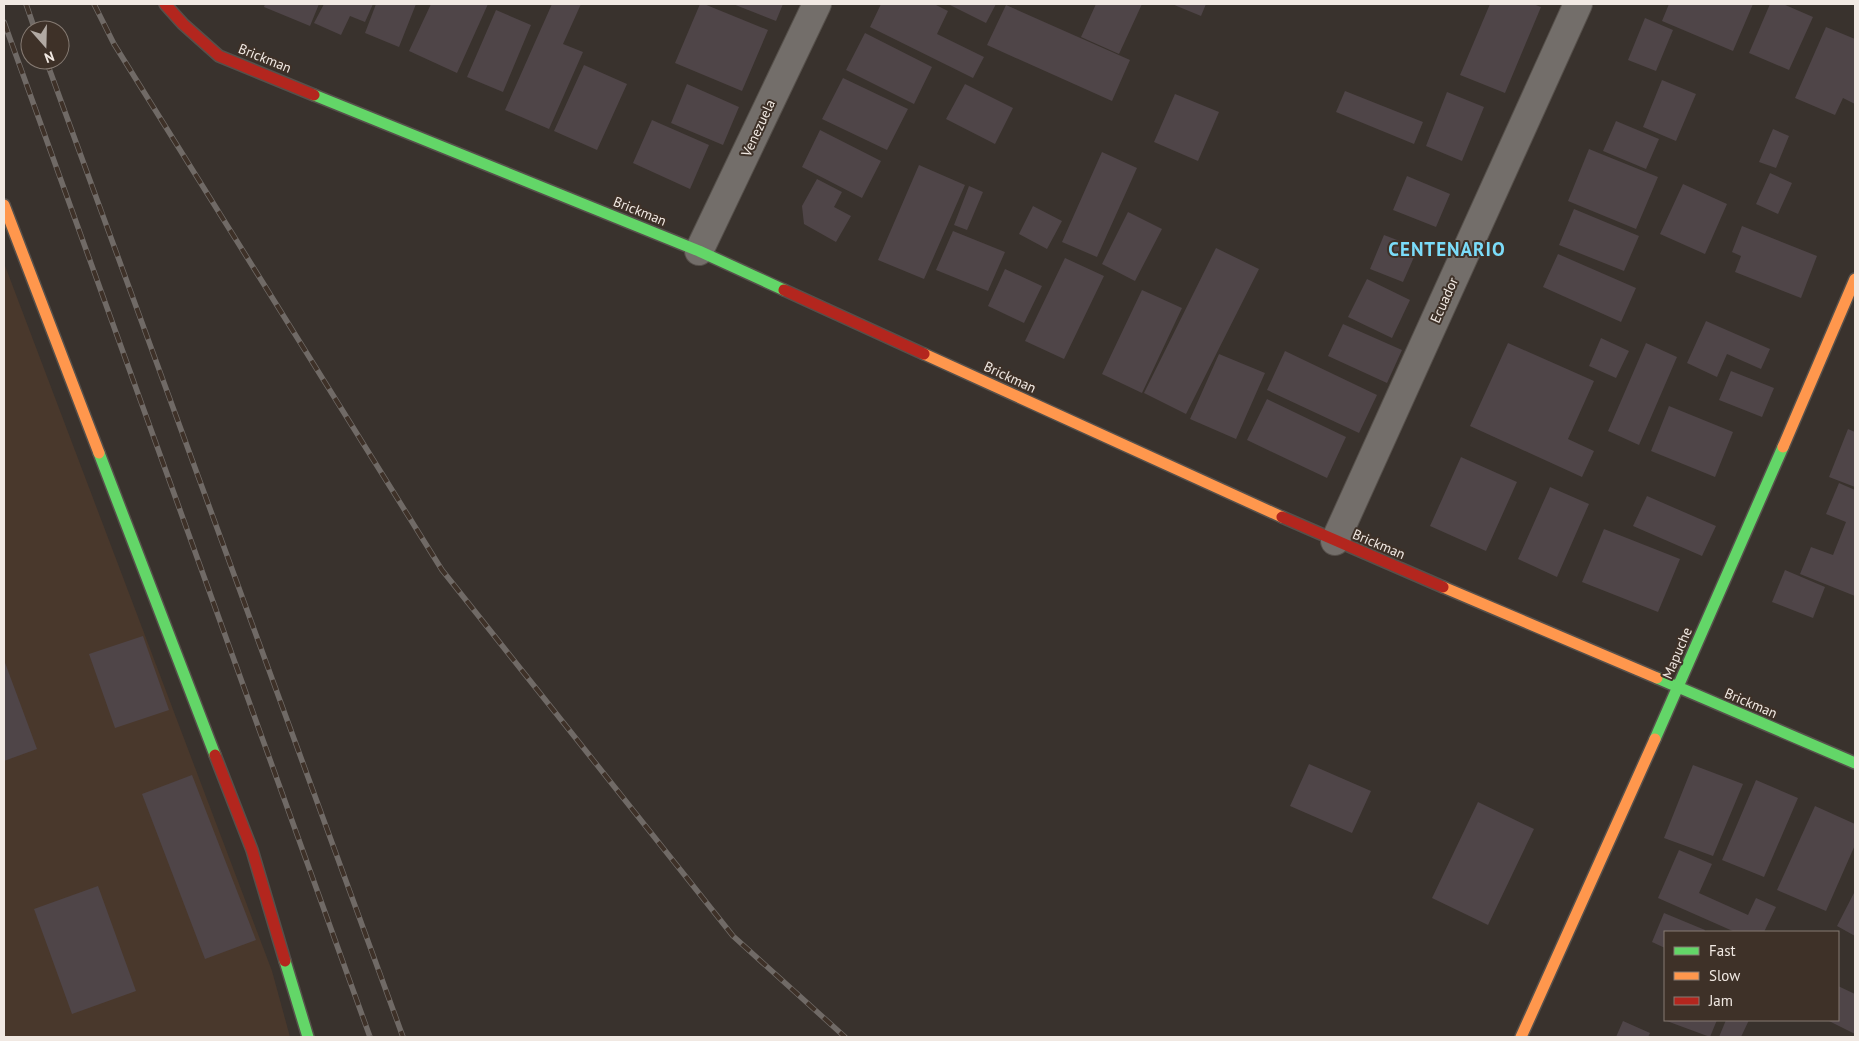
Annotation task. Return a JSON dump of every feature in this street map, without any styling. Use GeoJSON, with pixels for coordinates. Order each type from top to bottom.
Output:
{"type":"FeatureCollection","features":[{"type":"Feature","properties":{"kind":"street","name":"Brickman"},"geometry":{"type":"LineString","coordinates":[[165,4],[183,24],[219,56],[699,252],[1335,541],[1855,763]]}},
{"type":"Feature","properties":{"kind":"street","name":"Venezuela"},"geometry":{"type":"LineString","coordinates":[[699,252],[816,4]]}},
{"type":"Feature","properties":{"kind":"street","name":"Ecuador"},"geometry":{"type":"LineString","coordinates":[[1335,541],[1578,4]]}},
{"type":"Feature","properties":{"kind":"street"},"geometry":{"type":"LineString","coordinates":[[4,205],[252,850],[308,1037]]}},
{"type":"Feature","properties":{"kind":"street","name":"Mapuche"},"geometry":{"type":"LineString","coordinates":[[1522,1037],[1678,688],[1855,279]]}},
{"type":"Feature","properties":{"kind":"shaded area"},"geometry":{"type":"Polygon","coordinates":[[[4,263],[272,971],[290,1037],[4,1037],[4,263]]]}},
{"type":"Feature","properties":{"kind":"building"},"geometry":{"type":"Polygon","coordinates":[[[265,4],[319,4],[310,26],[264,7],[265,4]]]}},
{"type":"Feature","properties":{"kind":"building"},"geometry":{"type":"Polygon","coordinates":[[[324,4],[373,4],[365,22],[350,16],[341,35],[314,23],[324,4]]]}},
{"type":"Feature","properties":{"kind":"building"},"geometry":{"type":"Polygon","coordinates":[[[376,4],[416,4],[399,47],[365,33],[376,4]]]}},
{"type":"Feature","properties":{"kind":"building"},"geometry":{"type":"Polygon","coordinates":[[[431,4],[488,4],[457,73],[409,51],[431,4]]]}},
{"type":"Feature","properties":{"kind":"building"},"geometry":{"type":"Polygon","coordinates":[[[552,4],[581,4],[563,44],[583,52],[549,129],[505,110],[552,4]]]}},
{"type":"Feature","properties":{"kind":"building"},"geometry":{"type":"Polygon","coordinates":[[[700,4],[768,30],[742,91],[675,63],[700,4]]]}},
{"type":"Feature","properties":{"kind":"building"},"geometry":{"type":"Polygon","coordinates":[[[733,4],[783,4],[776,21],[733,4]]]}},
{"type":"Feature","properties":{"kind":"building"},"geometry":{"type":"Polygon","coordinates":[[[881,4],[934,4],[948,11],[937,34],[984,57],[973,78],[870,27],[881,4]]]}},
{"type":"Feature","properties":{"kind":"building"},"geometry":{"type":"Polygon","coordinates":[[[948,4],[996,4],[986,23],[948,4]]]}},
{"type":"Feature","properties":{"kind":"building"},"geometry":{"type":"Polygon","coordinates":[[[1096,4],[1142,4],[1119,54],[1081,37],[1096,4]]]}},
{"type":"Feature","properties":{"kind":"building"},"geometry":{"type":"Polygon","coordinates":[[[1172,4],[1206,4],[1201,16],[1172,4]]]}},
{"type":"Feature","properties":{"kind":"building"},"geometry":{"type":"Polygon","coordinates":[[[1490,4],[1533,4],[1541,7],[1505,93],[1460,75],[1490,4]]]}},
{"type":"Feature","properties":{"kind":"building"},"geometry":{"type":"Polygon","coordinates":[[[1669,4],[1753,4],[1733,51],[1662,21],[1669,4]]]}},
{"type":"Feature","properties":{"kind":"building"},"geometry":{"type":"Polygon","coordinates":[[[1770,4],[1783,4],[1813,17],[1789,70],[1749,53],[1770,4]]]}},
{"type":"Feature","properties":{"kind":"building"},"geometry":{"type":"Polygon","coordinates":[[[1006,5],[1130,60],[1112,101],[987,45],[1006,5]]]}},
{"type":"Feature","properties":{"kind":"building"},"geometry":{"type":"Polygon","coordinates":[[[496,10],[531,25],[503,92],[467,77],[496,10]]]}},
{"type":"Feature","properties":{"kind":"building"},"geometry":{"type":"Polygon","coordinates":[[[1645,18],[1673,30],[1656,71],[1628,60],[1645,18]]]}},
{"type":"Feature","properties":{"kind":"building"},"geometry":{"type":"Polygon","coordinates":[[[1826,27],[1855,39],[1855,104],[1843,98],[1835,115],[1795,98],[1826,27]]]}},
{"type":"Feature","properties":{"kind":"building"},"geometry":{"type":"Polygon","coordinates":[[[865,33],[932,67],[914,104],[846,70],[865,33]]]}},
{"type":"Feature","properties":{"kind":"building"},"geometry":{"type":"Polygon","coordinates":[[[584,65],[627,84],[597,150],[554,131],[584,65]]]}},
{"type":"Feature","properties":{"kind":"building"},"geometry":{"type":"Polygon","coordinates":[[[843,78],[908,109],[887,150],[822,119],[843,78]]]}},
{"type":"Feature","properties":{"kind":"building"},"geometry":{"type":"Polygon","coordinates":[[[1662,80],[1696,94],[1676,141],[1643,127],[1662,80]]]}},
{"type":"Feature","properties":{"kind":"building"},"geometry":{"type":"Polygon","coordinates":[[[687,84],[739,107],[723,145],[671,123],[687,84]]]}},
{"type":"Feature","properties":{"kind":"building"},"geometry":{"type":"Polygon","coordinates":[[[965,84],[1013,108],[995,144],[946,119],[965,84]]]}},
{"type":"Feature","properties":{"kind":"building"},"geometry":{"type":"Polygon","coordinates":[[[1345,91],[1423,122],[1414,144],[1336,112],[1345,91]]]}},
{"type":"Feature","properties":{"kind":"building"},"geometry":{"type":"Polygon","coordinates":[[[1447,92],[1484,107],[1462,161],[1426,146],[1447,92]]]}},
{"type":"Feature","properties":{"kind":"building"},"geometry":{"type":"Polygon","coordinates":[[[1175,94],[1219,112],[1198,161],[1154,142],[1175,94]]]}},
{"type":"Feature","properties":{"kind":"building"},"geometry":{"type":"Polygon","coordinates":[[[652,120],[709,145],[690,189],[633,163],[652,120]]]}},
{"type":"Feature","properties":{"kind":"building"},"geometry":{"type":"Polygon","coordinates":[[[1616,121],[1659,139],[1646,169],[1603,151],[1616,121]]]}},
{"type":"Feature","properties":{"kind":"building"},"geometry":{"type":"Polygon","coordinates":[[[1773,129],[1789,136],[1776,168],[1759,162],[1773,129]]]}},
{"type":"Feature","properties":{"kind":"building"},"geometry":{"type":"Polygon","coordinates":[[[820,130],[881,161],[862,198],[802,167],[820,130]]]}},
{"type":"Feature","properties":{"kind":"building"},"geometry":{"type":"Polygon","coordinates":[[[1589,149],[1658,177],[1636,229],[1568,201],[1589,149]]]}},
{"type":"Feature","properties":{"kind":"building"},"geometry":{"type":"Polygon","coordinates":[[[1102,152],[1137,168],[1097,257],[1062,242],[1102,152]]]}},
{"type":"Feature","properties":{"kind":"building"},"geometry":{"type":"Polygon","coordinates":[[[919,165],[965,185],[924,279],[878,260],[919,165]]]}},
{"type":"Feature","properties":{"kind":"building"},"geometry":{"type":"Polygon","coordinates":[[[1770,173],[1792,183],[1778,214],[1756,204],[1770,173]]]}},
{"type":"Feature","properties":{"kind":"building"},"geometry":{"type":"Polygon","coordinates":[[[1407,176],[1450,194],[1436,227],[1393,210],[1407,176]]]}},
{"type":"Feature","properties":{"kind":"building"},"geometry":{"type":"Polygon","coordinates":[[[817,179],[842,192],[834,207],[851,216],[836,242],[804,224],[802,206],[817,179]]]}},
{"type":"Feature","properties":{"kind":"building"},"geometry":{"type":"Polygon","coordinates":[[[1683,184],[1727,204],[1705,254],[1660,234],[1683,184]]]}},
{"type":"Feature","properties":{"kind":"building"},"geometry":{"type":"Polygon","coordinates":[[[969,186],[983,192],[967,230],[954,225],[969,186]]]}},
{"type":"Feature","properties":{"kind":"building"},"geometry":{"type":"Polygon","coordinates":[[[1033,206],[1062,221],[1047,249],[1019,234],[1033,206]]]}},
{"type":"Feature","properties":{"kind":"building"},"geometry":{"type":"Polygon","coordinates":[[[1574,209],[1639,236],[1624,271],[1559,245],[1574,209]]]}},
{"type":"Feature","properties":{"kind":"building"},"geometry":{"type":"Polygon","coordinates":[[[1128,212],[1162,229],[1135,281],[1102,264],[1128,212]]]}},
{"type":"Feature","properties":{"kind":"building"},"geometry":{"type":"Polygon","coordinates":[[[1742,226],[1817,256],[1801,298],[1735,272],[1741,256],[1732,252],[1742,226]]]}},
{"type":"Feature","properties":{"kind":"building"},"geometry":{"type":"Polygon","coordinates":[[[953,231],[1005,252],[988,291],[936,270],[953,231]]]}},
{"type":"Feature","properties":{"kind":"building"},"geometry":{"type":"Polygon","coordinates":[[[1384,235],[1418,248],[1403,282],[1370,269],[1384,235]]]}},
{"type":"Feature","properties":{"kind":"building"},"geometry":{"type":"Polygon","coordinates":[[[1216,248],[1259,269],[1186,414],[1144,393],[1216,248]]]}},
{"type":"Feature","properties":{"kind":"building"},"geometry":{"type":"Polygon","coordinates":[[[1558,254],[1636,288],[1621,322],[1543,287],[1558,254]]]}},
{"type":"Feature","properties":{"kind":"building"},"geometry":{"type":"Polygon","coordinates":[[[1065,258],[1104,276],[1064,359],[1025,341],[1065,258]]]}},
{"type":"Feature","properties":{"kind":"building"},"geometry":{"type":"Polygon","coordinates":[[[1005,269],[1042,286],[1024,323],[988,306],[1005,269]]]}},
{"type":"Feature","properties":{"kind":"building"},"geometry":{"type":"Polygon","coordinates":[[[1367,279],[1410,300],[1392,338],[1348,317],[1367,279]]]}},
{"type":"Feature","properties":{"kind":"building"},"geometry":{"type":"Polygon","coordinates":[[[1142,290],[1182,308],[1142,393],[1102,374],[1142,290]]]}},
{"type":"Feature","properties":{"kind":"building"},"geometry":{"type":"Polygon","coordinates":[[[1706,321],[1770,349],[1761,369],[1727,354],[1717,377],[1687,363],[1706,321]]]}},
{"type":"Feature","properties":{"kind":"building"},"geometry":{"type":"Polygon","coordinates":[[[1343,324],[1402,350],[1387,383],[1328,356],[1343,324]]]}},
{"type":"Feature","properties":{"kind":"building"},"geometry":{"type":"Polygon","coordinates":[[[1601,338],[1629,351],[1616,378],[1589,366],[1601,338]]]}},
{"type":"Feature","properties":{"kind":"building"},"geometry":{"type":"Polygon","coordinates":[[[1508,343],[1594,381],[1568,439],[1594,451],[1582,477],[1470,426],[1508,343]]]}},
{"type":"Feature","properties":{"kind":"building"},"geometry":{"type":"Polygon","coordinates":[[[1646,343],[1677,357],[1639,445],[1608,431],[1646,343]]]}},
{"type":"Feature","properties":{"kind":"building"},"geometry":{"type":"Polygon","coordinates":[[[1285,351],[1377,395],[1359,433],[1267,390],[1285,351]]]}},
{"type":"Feature","properties":{"kind":"building"},"geometry":{"type":"Polygon","coordinates":[[[1219,354],[1265,373],[1236,439],[1190,419],[1219,354]]]}},
{"type":"Feature","properties":{"kind":"building"},"geometry":{"type":"Polygon","coordinates":[[[1731,371],[1774,388],[1762,417],[1719,400],[1731,371]]]}},
{"type":"Feature","properties":{"kind":"building"},"geometry":{"type":"Polygon","coordinates":[[[1267,399],[1346,437],[1327,478],[1247,440],[1267,399]]]}},
{"type":"Feature","properties":{"kind":"building"},"geometry":{"type":"Polygon","coordinates":[[[1669,406],[1733,432],[1715,477],[1651,451],[1669,406]]]}},
{"type":"Feature","properties":{"kind":"building"},"geometry":{"type":"Polygon","coordinates":[[[1848,429],[1855,432],[1855,487],[1829,477],[1848,429]]]}},
{"type":"Feature","properties":{"kind":"building"},"geometry":{"type":"Polygon","coordinates":[[[1461,457],[1517,482],[1486,551],[1430,526],[1461,457]]]}},
{"type":"Feature","properties":{"kind":"building"},"geometry":{"type":"Polygon","coordinates":[[[1839,483],[1855,490],[1855,596],[1800,574],[1811,547],[1833,555],[1846,522],[1826,514],[1839,483]]]}},
{"type":"Feature","properties":{"kind":"building"},"geometry":{"type":"Polygon","coordinates":[[[1550,487],[1589,504],[1557,577],[1518,559],[1550,487]]]}},
{"type":"Feature","properties":{"kind":"building"},"geometry":{"type":"Polygon","coordinates":[[[1647,496],[1716,526],[1702,556],[1633,526],[1647,496]]]}},
{"type":"Feature","properties":{"kind":"building"},"geometry":{"type":"Polygon","coordinates":[[[1604,529],[1680,559],[1658,612],[1582,582],[1604,529]]]}},
{"type":"Feature","properties":{"kind":"building"},"geometry":{"type":"Polygon","coordinates":[[[1785,570],[1825,587],[1813,618],[1772,602],[1785,570]]]}},
{"type":"Feature","properties":{"kind":"building"},"geometry":{"type":"Polygon","coordinates":[[[143,636],[169,710],[115,728],[89,654],[143,636]]]}},
{"type":"Feature","properties":{"kind":"building"},"geometry":{"type":"Polygon","coordinates":[[[4,660],[37,749],[4,761],[4,660]]]}},
{"type":"Feature","properties":{"kind":"building"},"geometry":{"type":"Polygon","coordinates":[[[1309,764],[1371,791],[1352,833],[1290,806],[1309,764]]]}},
{"type":"Feature","properties":{"kind":"building"},"geometry":{"type":"Polygon","coordinates":[[[1693,765],[1743,784],[1713,856],[1664,838],[1693,765]]]}},
{"type":"Feature","properties":{"kind":"building"},"geometry":{"type":"Polygon","coordinates":[[[192,775],[256,940],[205,959],[142,794],[192,775]]]}},
{"type":"Feature","properties":{"kind":"building"},"geometry":{"type":"Polygon","coordinates":[[[1756,780],[1798,798],[1764,877],[1722,860],[1756,780]]]}},
{"type":"Feature","properties":{"kind":"building"},"geometry":{"type":"Polygon","coordinates":[[[1478,802],[1534,829],[1488,925],[1432,898],[1478,802]]]}},
{"type":"Feature","properties":{"kind":"building"},"geometry":{"type":"Polygon","coordinates":[[[1815,806],[1855,824],[1855,845],[1826,911],[1777,890],[1815,806]]]}},
{"type":"Feature","properties":{"kind":"building"},"geometry":{"type":"Polygon","coordinates":[[[1679,850],[1712,864],[1699,893],[1748,915],[1756,898],[1776,907],[1764,931],[1733,931],[1658,898],[1679,850]]]}},
{"type":"Feature","properties":{"kind":"building"},"geometry":{"type":"Polygon","coordinates":[[[98,886],[136,991],[72,1014],[34,909],[98,886]]]}},
{"type":"Feature","properties":{"kind":"building"},"geometry":{"type":"Polygon","coordinates":[[[1855,891],[1855,936],[1837,926],[1855,891]]]}},
{"type":"Feature","properties":{"kind":"building"},"geometry":{"type":"Polygon","coordinates":[[[1664,913],[1705,930],[1664,931],[1664,948],[1652,942],[1664,913]]]}},
{"type":"Feature","properties":{"kind":"building"},"geometry":{"type":"Polygon","coordinates":[[[1839,986],[1855,994],[1855,1034],[1829,1021],[1839,1021],[1839,986]]]}},
{"type":"Feature","properties":{"kind":"building"},"geometry":{"type":"Polygon","coordinates":[[[1623,1021],[1650,1033],[1648,1037],[1616,1037],[1623,1021]]]}},
{"type":"Feature","properties":{"kind":"building"},"geometry":{"type":"Polygon","coordinates":[[[1667,1021],[1717,1021],[1710,1037],[1667,1021]]]}},
{"type":"Feature","properties":{"kind":"building"},"geometry":{"type":"Polygon","coordinates":[[[1726,1021],[1749,1021],[1741,1037],[1719,1037],[1726,1021]]]}},
{"type":"Feature","properties":{"kind":"railway"},"geometry":{"type":"LineString","coordinates":[[26,4],[32,20]]}},
{"type":"Feature","properties":{"kind":"railway"},"geometry":{"type":"LineString","coordinates":[[94,4],[114,44],[442,570],[733,936],[845,1037]]}},
{"type":"Feature","properties":{"kind":"railway"},"geometry":{"type":"LineString","coordinates":[[4,22],[370,1037]]}},
{"type":"Feature","properties":{"kind":"railway"},"geometry":{"type":"LineString","coordinates":[[50,70],[403,1037]]}},
{"type":"Feature","properties":{"kind":"traffic: fast"},"geometry":{"type":"LineString","coordinates":[[314,95],[699,251],[784,290]]}},
{"type":"Feature","properties":{"kind":"traffic: fast"},"geometry":{"type":"LineString","coordinates":[[1655,739],[1783,447]]}},
{"type":"Feature","properties":{"kind":"traffic: fast"},"geometry":{"type":"LineString","coordinates":[[99,453],[215,755]]}},
{"type":"Feature","properties":{"kind":"traffic: fast"},"geometry":{"type":"LineString","coordinates":[[1657,678],[1855,763]]}},
{"type":"Feature","properties":{"kind":"traffic: fast"},"geometry":{"type":"LineString","coordinates":[[285,961],[308,1037]]}},
{"type":"Feature","properties":{"kind":"traffic: slow"},"geometry":{"type":"LineString","coordinates":[[4,205],[99,453]]}},
{"type":"Feature","properties":{"kind":"traffic: slow"},"geometry":{"type":"LineString","coordinates":[[1783,447],[1855,279]]}},
{"type":"Feature","properties":{"kind":"traffic: slow"},"geometry":{"type":"LineString","coordinates":[[924,354],[1282,517]]}},
{"type":"Feature","properties":{"kind":"traffic: slow"},"geometry":{"type":"LineString","coordinates":[[1443,587],[1657,678]]}},
{"type":"Feature","properties":{"kind":"traffic: slow"},"geometry":{"type":"LineString","coordinates":[[1521,1037],[1655,739]]}},
{"type":"Feature","properties":{"kind":"traffic: jam"},"geometry":{"type":"LineString","coordinates":[[165,4],[183,24],[219,56],[314,95]]}},
{"type":"Feature","properties":{"kind":"traffic: jam"},"geometry":{"type":"LineString","coordinates":[[784,290],[924,354]]}},
{"type":"Feature","properties":{"kind":"traffic: jam"},"geometry":{"type":"LineString","coordinates":[[1282,517],[1443,587]]}},
{"type":"Feature","properties":{"kind":"traffic: jam"},"geometry":{"type":"LineString","coordinates":[[215,755],[252,850],[285,961]]}},
{"type":"Feature","properties":{"kind":"district","name":"CENTENARIO"},"geometry":{"type":"Point","coordinates":[1447,249]}}]}
